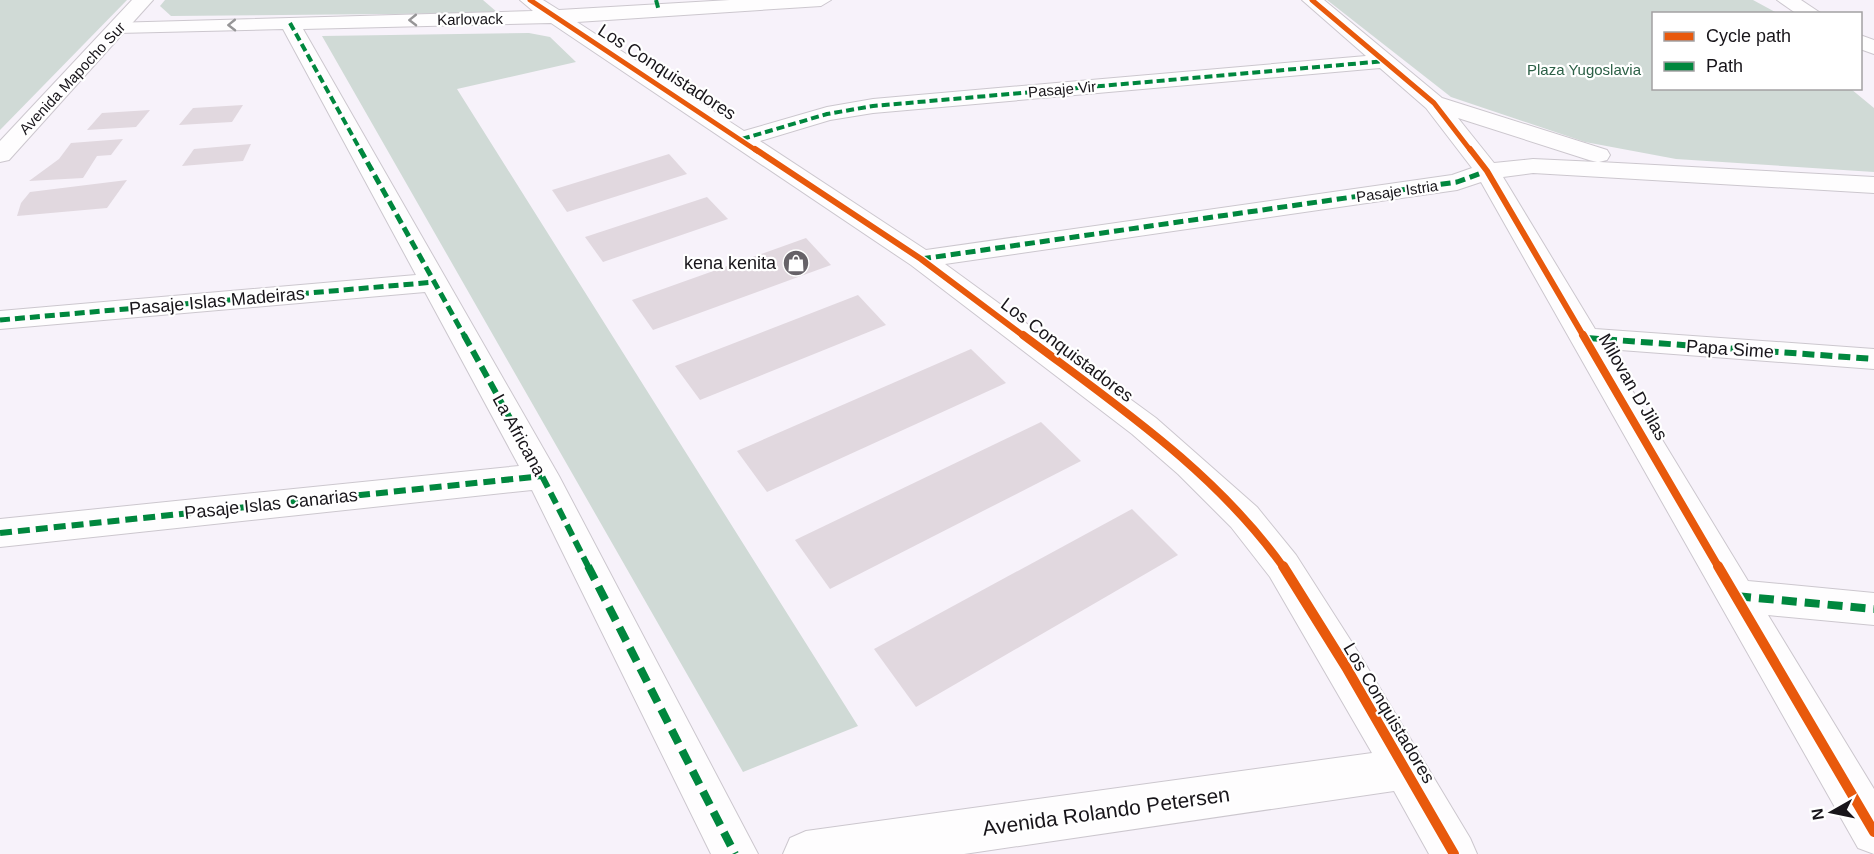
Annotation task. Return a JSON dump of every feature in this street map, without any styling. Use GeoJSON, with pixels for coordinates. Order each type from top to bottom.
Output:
{"type":"FeatureCollection","features":[{"type":"Feature","properties":{"kind":"street","name":"Avenida Mapocho Sur"},"geometry":{"type":"LineString","coordinates":[[0,155],[143,0]]}},
{"type":"Feature","properties":{"kind":"street","name":"Los Conquistadores"},"geometry":{"type":"LineString","coordinates":[[530,0],[921,259],[1144,426],[1190,465],[1244,517],[1283,566],[1454,854]]}},
{"type":"Feature","properties":{"kind":"street","name":"Karlovack"},"geometry":{"type":"LineString","coordinates":[[118,27],[556,17],[658,6],[821,0]]}},
{"type":"Feature","properties":{"kind":"street","name":"Milovan D'Jilas"},"geometry":{"type":"LineString","coordinates":[[1312,0],[1434,103],[1487,171],[1587,338],[1874,832]]}},
{"type":"Feature","properties":{"kind":"street"},"geometry":{"type":"LineString","coordinates":[[1788,0],[1809,12]]}},
{"type":"Feature","properties":{"kind":"street","name":"La Africana"},"geometry":{"type":"LineString","coordinates":[[290,23],[542,476],[735,854]]}},
{"type":"Feature","properties":{"kind":"street","name":"Pasaje Vir"},"geometry":{"type":"LineString","coordinates":[[742,139],[827,114],[873,106],[1386,61]]}},
{"type":"Feature","properties":{"kind":"street","name":"Milovan D'Jilas"},"geometry":{"type":"LineString","coordinates":[[1434,103],[1652,171]]}},
{"type":"Feature","properties":{"kind":"street","name":"Pasaje Istria"},"geometry":{"type":"LineString","coordinates":[[921,259],[1457,182],[1487,171],[1533,166],[1874,185]]}},
{"type":"Feature","properties":{"kind":"street","name":"Pasaje Islas Madeiras"},"geometry":{"type":"LineString","coordinates":[[0,320],[435,282]]}},
{"type":"Feature","properties":{"kind":"street","name":"Papa Sime"},"geometry":{"type":"LineString","coordinates":[[1587,338],[1874,359]]}},
{"type":"Feature","properties":{"kind":"street","name":"Pasaje Islas Canarias"},"geometry":{"type":"LineString","coordinates":[[0,533],[542,476]]}},
{"type":"Feature","properties":{"kind":"street"},"geometry":{"type":"LineString","coordinates":[[1736,596],[1874,609]]}},
{"type":"Feature","properties":{"kind":"street","name":"Avenida Rolando Petersen"},"geometry":{"type":"LineString","coordinates":[[806,854],[1405,769]]}},
{"type":"Feature","properties":{"kind":"green space"},"geometry":{"type":"Polygon","coordinates":[[[0,0],[127,0],[0,130],[0,0]]]}},
{"type":"Feature","properties":{"kind":"green space"},"geometry":{"type":"Polygon","coordinates":[[[165,0],[483,0],[498,13],[171,16],[160,6],[165,0]]]}},
{"type":"Feature","properties":{"kind":"green space","name":"Plaza Yugoslavia"},"geometry":{"type":"Polygon","coordinates":[[[1327,0],[1753,0],[1775,12],[1652,12],[1652,90],[1852,90],[1874,108],[1874,172],[1676,159],[1585,142],[1451,97],[1327,0]]]}},
{"type":"Feature","properties":{"kind":"green space"},"geometry":{"type":"Polygon","coordinates":[[[529,33],[550,37],[576,62],[457,89],[858,726],[743,772],[322,36],[529,33]]]}},
{"type":"Feature","properties":{"kind":"building"},"geometry":{"type":"Polygon","coordinates":[[[243,105],[232,122],[179,125],[193,108],[243,105]]]}},
{"type":"Feature","properties":{"kind":"building"},"geometry":{"type":"Polygon","coordinates":[[[150,110],[136,127],[87,130],[102,113],[150,110]]]}},
{"type":"Feature","properties":{"kind":"building"},"geometry":{"type":"Polygon","coordinates":[[[123,139],[111,155],[97,156],[83,178],[29,181],[59,159],[71,143],[123,139]]]}},
{"type":"Feature","properties":{"kind":"building"},"geometry":{"type":"Polygon","coordinates":[[[251,144],[243,161],[182,166],[194,149],[251,144]]]}},
{"type":"Feature","properties":{"kind":"building"},"geometry":{"type":"Polygon","coordinates":[[[669,154],[687,174],[567,212],[552,190],[669,154]]]}},
{"type":"Feature","properties":{"kind":"building"},"geometry":{"type":"Polygon","coordinates":[[[127,180],[107,208],[17,216],[21,203],[30,192],[127,180]]]}},
{"type":"Feature","properties":{"kind":"building"},"geometry":{"type":"Polygon","coordinates":[[[707,197],[728,219],[603,262],[585,237],[707,197]]]}},
{"type":"Feature","properties":{"kind":"building"},"geometry":{"type":"Polygon","coordinates":[[[806,238],[831,265],[653,330],[632,300],[806,238]]]}},
{"type":"Feature","properties":{"kind":"building"},"geometry":{"type":"Polygon","coordinates":[[[858,295],[886,325],[700,400],[675,366],[858,295]]]}},
{"type":"Feature","properties":{"kind":"building"},"geometry":{"type":"Polygon","coordinates":[[[971,349],[1006,383],[767,492],[737,451],[971,349]]]}},
{"type":"Feature","properties":{"kind":"building"},"geometry":{"type":"Polygon","coordinates":[[[1041,422],[1081,461],[830,589],[795,540],[1041,422]]]}},
{"type":"Feature","properties":{"kind":"building"},"geometry":{"type":"Polygon","coordinates":[[[1132,509],[1178,555],[916,707],[874,649],[1132,509]]]}},
{"type":"Feature","properties":{"kind":"marked path"},"geometry":{"type":"LineString","coordinates":[[656,0],[659,11]]}},
{"type":"Feature","properties":{"kind":"marked path"},"geometry":{"type":"LineString","coordinates":[[290,23],[542,476],[735,854]]}},
{"type":"Feature","properties":{"kind":"marked path"},"geometry":{"type":"LineString","coordinates":[[742,139],[827,114],[873,106],[1386,61]]}},
{"type":"Feature","properties":{"kind":"marked path"},"geometry":{"type":"LineString","coordinates":[[921,259],[1457,182],[1487,171]]}},
{"type":"Feature","properties":{"kind":"marked path"},"geometry":{"type":"LineString","coordinates":[[0,320],[435,282]]}},
{"type":"Feature","properties":{"kind":"marked path"},"geometry":{"type":"LineString","coordinates":[[1587,338],[1874,359]]}},
{"type":"Feature","properties":{"kind":"marked path"},"geometry":{"type":"LineString","coordinates":[[0,533],[542,476]]}},
{"type":"Feature","properties":{"kind":"marked path"},"geometry":{"type":"LineString","coordinates":[[1736,596],[1874,609]]}},
{"type":"Feature","properties":{"kind":"cycle path"},"geometry":{"type":"LineString","coordinates":[[530,0],[921,259],[1144,426],[1190,465],[1244,517],[1283,566],[1346,667],[1454,854]]}},
{"type":"Feature","properties":{"kind":"cycle path"},"geometry":{"type":"LineString","coordinates":[[1312,0],[1434,103],[1487,171],[1874,832]]}},
{"type":"Feature","properties":{"kind":"place","name":"kena kenita"},"geometry":{"type":"Point","coordinates":[796,263]}}]}
